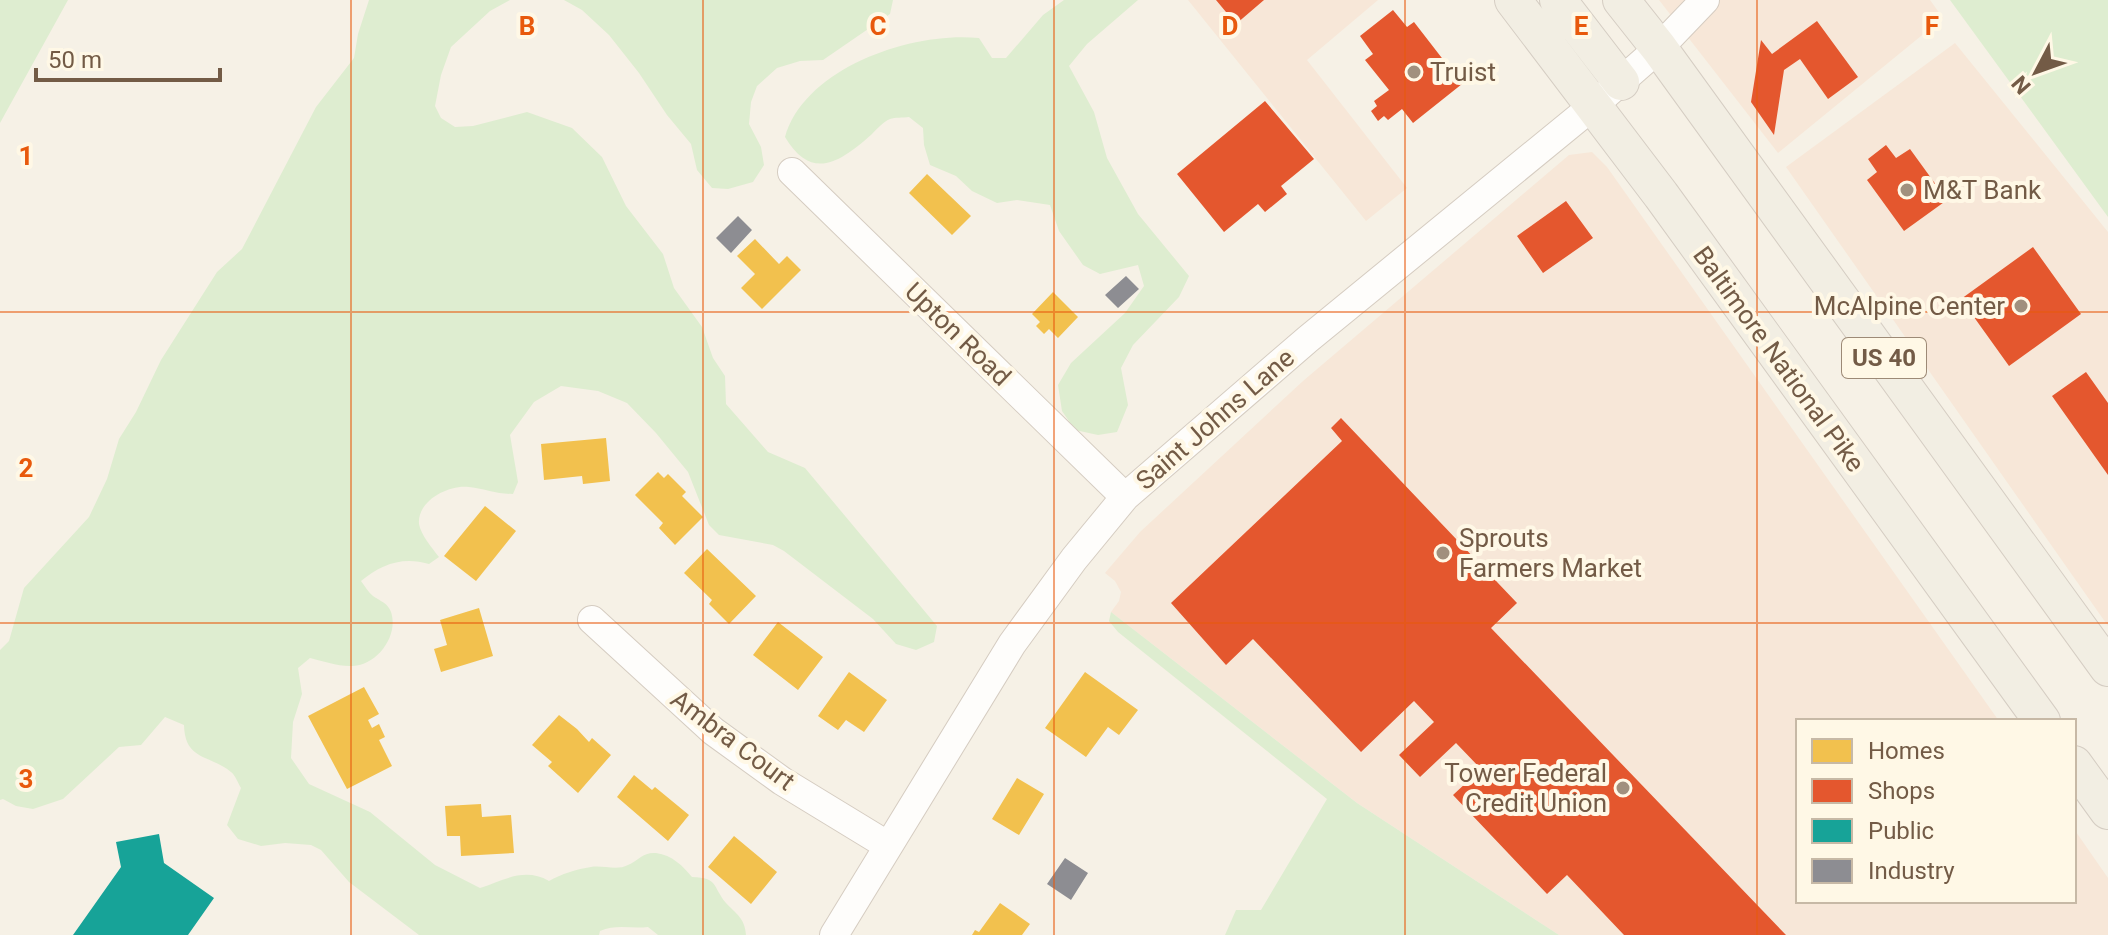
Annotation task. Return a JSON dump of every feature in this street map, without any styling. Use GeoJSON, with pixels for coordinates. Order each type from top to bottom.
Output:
{"type":"FeatureCollection","features":[{"type":"Feature","properties":{"kind":"main road","name":"Baltimore National Pike"},"geometry":{"type":"LineString","coordinates":[[1513,0],[1594,105],[2041,719]]}},
{"type":"Feature","properties":{"kind":"main road"},"geometry":{"type":"LineString","coordinates":[[1558,0],[1621,82]]}},
{"type":"Feature","properties":{"kind":"main road","name":"US 40"},"geometry":{"type":"LineString","coordinates":[[1621,0],[1659,48],[2108,668]]}},
{"type":"Feature","properties":{"kind":"main road"},"geometry":{"type":"LineString","coordinates":[[2076,767],[2108,811]]}},
{"type":"Feature","properties":{"kind":"street","name":"Saint Johns Lane"},"geometry":{"type":"LineString","coordinates":[[834,935],[1012,644],[1074,559],[1125,497],[1308,339],[1621,82],[1705,0]]}},
{"type":"Feature","properties":{"kind":"street","name":"Upton Road"},"geometry":{"type":"LineString","coordinates":[[792,172],[1125,497]]}},
{"type":"Feature","properties":{"kind":"street","name":"Ambra Court"},"geometry":{"type":"LineString","coordinates":[[592,620],[713,731],[782,781],[887,845]]}},
{"type":"Feature","properties":{"kind":"shaded area"},"geometry":{"type":"Polygon","coordinates":[[[1188,0],[1378,0],[1307,60],[1407,188],[1366,221],[1188,0]]]}},
{"type":"Feature","properties":{"kind":"shaded area"},"geometry":{"type":"Polygon","coordinates":[[[1659,0],[1930,0],[1943,18],[1778,153],[1659,0]]]}},
{"type":"Feature","properties":{"kind":"shaded area"},"geometry":{"type":"Polygon","coordinates":[[[1955,43],[2108,232],[2108,626],[1786,167],[1955,43]]]}},
{"type":"Feature","properties":{"kind":"shaded area"},"geometry":{"type":"Polygon","coordinates":[[[1592,152],[1607,167],[1998,719],[1796,719],[1796,903],[2076,903],[2076,832],[2108,878],[2108,935],[1559,935],[1357,803],[1111,612],[1121,592],[1115,581],[1105,573],[1140,532],[1303,381],[1569,155],[1592,152]]]}},
{"type":"Feature","properties":{"kind":"green space"},"geometry":{"type":"Polygon","coordinates":[[[0,0],[68,0],[0,123],[0,0]]]}},
{"type":"Feature","properties":{"kind":"green space"},"geometry":{"type":"Polygon","coordinates":[[[369,0],[510,0],[490,11],[451,47],[435,106],[441,118],[455,127],[473,126],[527,112],[572,128],[602,157],[626,206],[663,254],[674,288],[702,327],[713,358],[725,376],[726,404],[768,452],[805,468],[937,626],[934,642],[916,650],[896,644],[873,619],[784,551],[773,545],[719,535],[709,525],[688,472],[627,403],[598,391],[561,386],[534,402],[510,435],[518,482],[513,494],[461,487],[436,495],[423,508],[419,524],[424,537],[439,557],[429,564],[410,561],[393,563],[361,581],[371,594],[390,609],[393,621],[389,639],[378,655],[362,664],[342,666],[310,658],[298,668],[302,694],[293,722],[291,758],[309,784],[370,812],[435,865],[480,888],[523,875],[549,881],[586,868],[624,867],[644,855],[662,854],[681,865],[692,877],[711,881],[742,920],[746,935],[658,935],[648,927],[612,928],[600,931],[599,935],[419,935],[349,882],[321,850],[311,845],[285,843],[261,846],[238,839],[227,825],[241,788],[235,777],[223,766],[194,751],[185,737],[184,725],[165,717],[141,745],[119,747],[63,799],[33,809],[0,800],[0,650],[9,641],[24,588],[89,517],[107,479],[119,439],[161,360],[217,272],[242,249],[316,107],[354,58],[369,0]]]}},
{"type":"Feature","properties":{"kind":"green space"},"geometry":{"type":"Polygon","coordinates":[[[564,0],[893,0],[890,14],[823,60],[800,61],[777,68],[757,86],[751,102],[749,124],[761,147],[764,165],[753,182],[728,189],[712,188],[697,170],[691,144],[639,73],[609,35],[582,10],[564,0]]]}},
{"type":"Feature","properties":{"kind":"green space"},"geometry":{"type":"Polygon","coordinates":[[[1064,0],[1138,0],[1087,44],[1069,66],[1094,112],[1107,158],[1138,214],[1189,276],[1179,297],[1133,345],[1121,368],[1128,405],[1117,432],[1098,435],[1075,430],[1062,411],[1058,385],[1071,363],[1125,313],[1144,286],[1138,265],[1100,274],[1083,265],[1059,231],[1050,205],[1017,200],[997,203],[972,191],[956,176],[930,165],[923,128],[909,117],[887,120],[860,145],[826,163],[805,159],[785,137],[796,112],[814,91],[838,73],[865,59],[894,48],[953,37],[979,38],[992,58],[1006,58],[1043,15],[1064,0]]]}},
{"type":"Feature","properties":{"kind":"green space"},"geometry":{"type":"Polygon","coordinates":[[[1950,0],[2108,0],[2108,217],[1950,0]]]}},
{"type":"Feature","properties":{"kind":"green space"},"geometry":{"type":"Polygon","coordinates":[[[1111,612],[1357,803],[1559,935],[1225,935],[1236,910],[1261,910],[1327,799],[1118,632],[1109,621],[1111,612]]]}},
{"type":"Feature","properties":{"kind":"building: Homes"},"geometry":{"type":"Polygon","coordinates":[[[927,174],[971,216],[952,235],[909,193],[927,174]]]}},
{"type":"Feature","properties":{"kind":"building: Homes"},"geometry":{"type":"Polygon","coordinates":[[[755,239],[779,264],[787,256],[801,270],[762,309],[741,288],[755,274],[737,256],[755,239]]]}},
{"type":"Feature","properties":{"kind":"building: Homes"},"geometry":{"type":"Polygon","coordinates":[[[1053,292],[1078,317],[1058,338],[1049,329],[1044,334],[1036,326],[1040,322],[1032,314],[1053,292]]]}},
{"type":"Feature","properties":{"kind":"building: Homes"},"geometry":{"type":"Polygon","coordinates":[[[606,438],[610,481],[583,484],[582,476],[544,480],[541,444],[606,438]]]}},
{"type":"Feature","properties":{"kind":"building: Homes"},"geometry":{"type":"Polygon","coordinates":[[[658,472],[664,478],[668,474],[686,492],[682,496],[703,517],[675,545],[659,528],[663,523],[635,495],[658,472]]]}},
{"type":"Feature","properties":{"kind":"building: Homes"},"geometry":{"type":"Polygon","coordinates":[[[485,506],[516,531],[476,581],[444,556],[485,506]]]}},
{"type":"Feature","properties":{"kind":"building: Homes"},"geometry":{"type":"Polygon","coordinates":[[[707,549],[756,596],[729,624],[709,604],[712,600],[684,573],[707,549]]]}},
{"type":"Feature","properties":{"kind":"building: Homes"},"geometry":{"type":"Polygon","coordinates":[[[479,608],[493,656],[441,672],[434,649],[447,645],[440,620],[479,608]]]}},
{"type":"Feature","properties":{"kind":"building: Homes"},"geometry":{"type":"Polygon","coordinates":[[[778,622],[823,657],[798,690],[753,655],[778,622]]]}},
{"type":"Feature","properties":{"kind":"building: Homes"},"geometry":{"type":"Polygon","coordinates":[[[849,672],[887,700],[864,732],[846,720],[838,730],[818,716],[849,672]]]}},
{"type":"Feature","properties":{"kind":"building: Homes"},"geometry":{"type":"Polygon","coordinates":[[[1085,672],[1138,710],[1119,735],[1108,727],[1086,757],[1045,728],[1085,672]]]}},
{"type":"Feature","properties":{"kind":"building: Homes"},"geometry":{"type":"Polygon","coordinates":[[[364,687],[379,714],[368,720],[372,728],[379,724],[385,737],[379,740],[392,766],[347,789],[308,716],[364,687]]]}},
{"type":"Feature","properties":{"kind":"building: Homes"},"geometry":{"type":"Polygon","coordinates":[[[559,715],[589,742],[592,738],[611,755],[578,793],[548,766],[552,762],[532,745],[559,715]]]}},
{"type":"Feature","properties":{"kind":"building: Homes"},"geometry":{"type":"Polygon","coordinates":[[[634,775],[652,790],[655,787],[689,815],[668,841],[617,797],[634,775]]]}},
{"type":"Feature","properties":{"kind":"building: Homes"},"geometry":{"type":"Polygon","coordinates":[[[1017,778],[1044,794],[1019,835],[992,819],[1017,778]]]}},
{"type":"Feature","properties":{"kind":"building: Homes"},"geometry":{"type":"Polygon","coordinates":[[[481,804],[482,817],[511,815],[514,853],[461,856],[460,836],[447,836],[445,806],[481,804]]]}},
{"type":"Feature","properties":{"kind":"building: Homes"},"geometry":{"type":"Polygon","coordinates":[[[734,836],[777,872],[751,904],[708,867],[734,836]]]}},
{"type":"Feature","properties":{"kind":"building: Homes"},"geometry":{"type":"Polygon","coordinates":[[[1000,903],[1030,924],[1022,935],[972,935],[975,930],[979,932],[1000,903]]]}},
{"type":"Feature","properties":{"kind":"building: Shops"},"geometry":{"type":"Polygon","coordinates":[[[1216,0],[1264,0],[1236,24],[1216,0]]]}},
{"type":"Feature","properties":{"kind":"building: Shops","name":"Truist"},"geometry":{"type":"Polygon","coordinates":[[[1393,10],[1407,27],[1414,22],[1462,84],[1413,123],[1402,109],[1388,120],[1384,116],[1378,121],[1371,111],[1377,106],[1374,101],[1389,90],[1365,60],[1373,54],[1360,36],[1393,10]]]}},
{"type":"Feature","properties":{"kind":"building: Shops"},"geometry":{"type":"Polygon","coordinates":[[[1817,21],[1858,77],[1828,99],[1800,59],[1784,70],[1774,135],[1751,102],[1761,40],[1772,54],[1817,21]]]}},
{"type":"Feature","properties":{"kind":"building: Shops"},"geometry":{"type":"Polygon","coordinates":[[[1265,101],[1314,159],[1281,186],[1287,194],[1265,212],[1258,204],[1224,232],[1177,174],[1265,101]]]}},
{"type":"Feature","properties":{"kind":"building: Shops","name":"M&T Bank"},"geometry":{"type":"Polygon","coordinates":[[[1886,145],[1896,158],[1910,149],[1947,200],[1904,231],[1867,180],[1877,172],[1868,159],[1886,145]]]}},
{"type":"Feature","properties":{"kind":"building: Shops"},"geometry":{"type":"Polygon","coordinates":[[[1566,201],[1593,238],[1543,273],[1517,236],[1566,201]]]}},
{"type":"Feature","properties":{"kind":"building: Shops","name":"McAlpine Center"},"geometry":{"type":"Polygon","coordinates":[[[2033,247],[2081,314],[2009,366],[1961,299],[2033,247]]]}},
{"type":"Feature","properties":{"kind":"building: Shops"},"geometry":{"type":"Polygon","coordinates":[[[2086,372],[2108,403],[2108,475],[2052,396],[2086,372]]]}},
{"type":"Feature","properties":{"kind":"building: Shops"},"geometry":{"type":"Polygon","coordinates":[[[1341,418],[1517,603],[1491,628],[1786,935],[1624,935],[1567,875],[1547,894],[1453,795],[1481,769],[1456,743],[1420,777],[1399,755],[1434,722],[1414,701],[1361,752],[1253,639],[1226,665],[1171,603],[1342,441],[1331,428],[1341,418]]]}},
{"type":"Feature","properties":{"kind":"building: Public"},"geometry":{"type":"Polygon","coordinates":[[[159,834],[164,863],[214,898],[188,935],[73,935],[121,867],[116,842],[159,834]]]}},
{"type":"Feature","properties":{"kind":"building: Industry"},"geometry":{"type":"Polygon","coordinates":[[[738,216],[752,230],[731,253],[716,238],[738,216]]]}},
{"type":"Feature","properties":{"kind":"building: Industry"},"geometry":{"type":"Polygon","coordinates":[[[1126,276],[1139,289],[1118,308],[1105,295],[1126,276]]]}},
{"type":"Feature","properties":{"kind":"building: Industry"},"geometry":{"type":"Polygon","coordinates":[[[1065,858],[1088,873],[1071,900],[1047,884],[1065,858]]]}},
{"type":"Feature","properties":{"kind":"place","name":"Truist"},"geometry":{"type":"Point","coordinates":[1414,72]}},
{"type":"Feature","properties":{"kind":"place","name":"M&T Bank"},"geometry":{"type":"Point","coordinates":[1907,190]}},
{"type":"Feature","properties":{"kind":"place","name":"McAlpine Center"},"geometry":{"type":"Point","coordinates":[2021,306]}},
{"type":"Feature","properties":{"kind":"place","name":"Sprouts Farmers Market"},"geometry":{"type":"Point","coordinates":[1443,553]}},
{"type":"Feature","properties":{"kind":"place","name":"Tower Federal Credit Union"},"geometry":{"type":"Point","coordinates":[1623,788]}}]}
